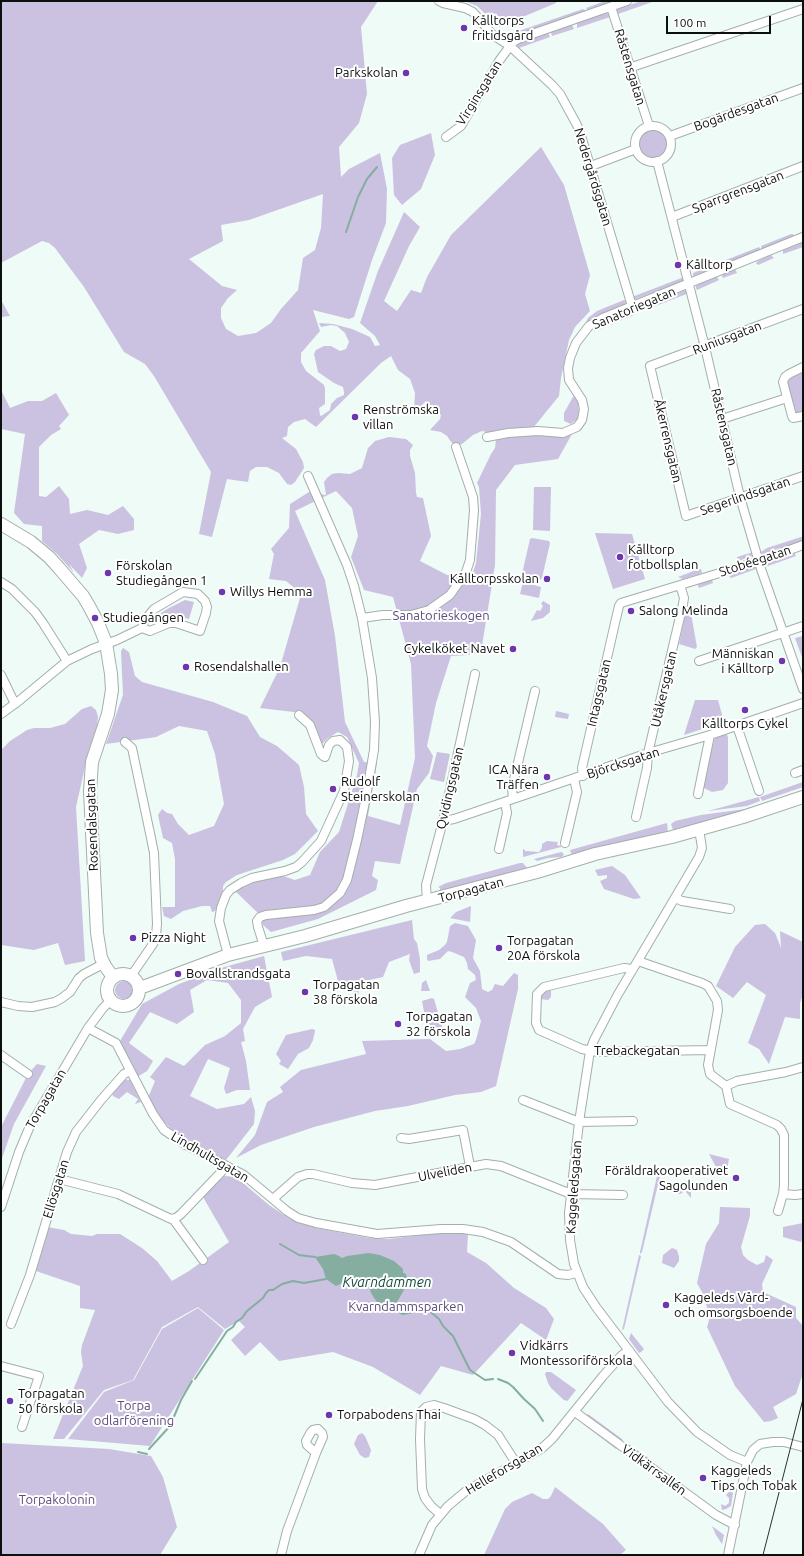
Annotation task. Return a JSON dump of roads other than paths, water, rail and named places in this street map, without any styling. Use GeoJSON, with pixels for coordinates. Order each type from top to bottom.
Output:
{"type":"FeatureCollection","features":[{"type":"Feature","properties":{"kind":"street","name":"Virginsgatan"},"geometry":{"type":"LineString","coordinates":[[439,1],[447,5],[465,8],[473,12],[494,35],[510,46]]}},
{"type":"Feature","properties":{"kind":"street","name":"Virginsgatan"},"geometry":{"type":"LineString","coordinates":[[446,138],[461,126],[510,46],[518,39],[627,1]]}},
{"type":"Feature","properties":{"kind":"street","name":"Råstensgatan"},"geometry":{"type":"LineString","coordinates":[[611,7],[629,68],[649,126]]}},
{"type":"Feature","properties":{"kind":"street"},"geometry":{"type":"LineString","coordinates":[[629,68],[803,8]]}},
{"type":"Feature","properties":{"kind":"street","name":"Nedergårdsgatan"},"geometry":{"type":"LineString","coordinates":[[510,46],[560,94],[579,131],[632,306]]}},
{"type":"Feature","properties":{"kind":"street","name":"Bogärdesgatan"},"geometry":{"type":"LineString","coordinates":[[670,136],[803,88]]}},
{"type":"Feature","properties":{"kind":"street"},"geometry":{"type":"LineString","coordinates":[[649,126],[663,128],[670,136],[670,150],[665,157],[657,161],[652,162],[644,159],[640,156],[636,149],[635,144],[637,135],[640,131],[649,126]]}},
{"type":"Feature","properties":{"kind":"street"},"geometry":{"type":"LineString","coordinates":[[590,166],[636,149]]}},
{"type":"Feature","properties":{"kind":"street","name":"Råstensgatan"},"geometry":{"type":"LineString","coordinates":[[657,161],[705,347],[740,497],[759,561],[803,689]]}},
{"type":"Feature","properties":{"kind":"street","name":"Sparrgrensgatan"},"geometry":{"type":"LineString","coordinates":[[672,217],[803,166]]}},
{"type":"Feature","properties":{"kind":"street","name":"Sanatoriegatan"},"geometry":{"type":"LineString","coordinates":[[487,437],[508,433],[563,433],[577,427],[584,415],[584,409],[582,400],[572,386],[568,372],[570,358],[576,343],[589,326],[603,318],[803,237]]}},
{"type":"Feature","properties":{"kind":"street","name":"Runiusgatan"},"geometry":{"type":"LineString","coordinates":[[650,366],[705,347],[803,309]]}},
{"type":"Feature","properties":{"kind":"street","name":"Åkerrensgatan"},"geometry":{"type":"LineString","coordinates":[[650,366],[686,516]]}},
{"type":"Feature","properties":{"kind":"street"},"geometry":{"type":"LineString","coordinates":[[803,367],[785,377],[784,382],[793,418],[803,416]]}},
{"type":"Feature","properties":{"kind":"street"},"geometry":{"type":"LineString","coordinates":[[722,419],[787,398]]}},
{"type":"Feature","properties":{"kind":"street"},"geometry":{"type":"LineString","coordinates":[[362,618],[383,614],[411,615],[429,610],[450,595],[466,572],[470,560],[474,510],[473,497],[456,447]]}},
{"type":"Feature","properties":{"kind":"street"},"geometry":{"type":"LineString","coordinates":[[264,946],[257,921],[260,917],[266,915],[304,912],[324,907],[340,893],[347,880],[366,797],[374,750],[372,678],[362,618],[347,565],[308,476]]}},
{"type":"Feature","properties":{"kind":"street","name":"Segerlindsgatan"},"geometry":{"type":"LineString","coordinates":[[686,516],[803,476]]}},
{"type":"Feature","properties":{"kind":"street","name":"Rosendalsgatan"},"geometry":{"type":"LineString","coordinates":[[1,524],[31,542],[49,557],[59,568],[83,596],[98,623],[106,643],[112,690],[108,714],[92,762],[90,791],[99,948],[104,964],[113,977]]}},
{"type":"Feature","properties":{"kind":"street","name":"Stobéegatan"},"geometry":{"type":"LineString","coordinates":[[618,609],[619,605],[625,601],[680,586],[759,561],[803,545]]}},
{"type":"Feature","properties":{"kind":"street"},"geometry":{"type":"LineString","coordinates":[[1,582],[12,589],[35,612],[67,661]]}},
{"type":"Feature","properties":{"kind":"street","name":"Utåkersgatan"},"geometry":{"type":"LineString","coordinates":[[636,817],[647,768],[648,754],[684,598],[680,586]]}},
{"type":"Feature","properties":{"kind":"street"},"geometry":{"type":"LineString","coordinates":[[1,714],[67,661],[106,643],[142,628],[150,631],[165,624],[174,623],[200,631],[207,607],[205,601],[200,595],[187,592],[178,594],[154,609],[144,621],[142,628]]}},
{"type":"Feature","properties":{"kind":"street","name":"Intagsgatan"},"geometry":{"type":"LineString","coordinates":[[584,776],[582,768],[618,609]]}},
{"type":"Feature","properties":{"kind":"street"},"geometry":{"type":"LineString","coordinates":[[699,662],[803,626]]}},
{"type":"Feature","properties":{"kind":"street","name":"Qvidingsgatan"},"geometry":{"type":"LineString","coordinates":[[427,901],[426,885],[475,674]]}},
{"type":"Feature","properties":{"kind":"street"},"geometry":{"type":"LineString","coordinates":[[1,675],[15,704]]}},
{"type":"Feature","properties":{"kind":"street"},"geometry":{"type":"LineString","coordinates":[[499,849],[531,694]]}},
{"type":"Feature","properties":{"kind":"street","name":"Björcksgatan"},"geometry":{"type":"LineString","coordinates":[[442,821],[454,819],[803,703]]}},
{"type":"Feature","properties":{"kind":"street"},"geometry":{"type":"LineString","coordinates":[[228,955],[220,921],[221,908],[226,895],[230,890],[252,878],[290,869],[302,862],[321,841],[344,791],[349,761],[347,747],[340,740],[333,741],[329,746],[325,757],[323,756],[310,725],[299,715]]}},
{"type":"Feature","properties":{"kind":"street"},"geometry":{"type":"LineString","coordinates":[[737,726],[758,791]]}},
{"type":"Feature","properties":{"kind":"street"},"geometry":{"type":"LineString","coordinates":[[698,794],[710,735]]}},
{"type":"Feature","properties":{"kind":"street"},"geometry":{"type":"LineString","coordinates":[[125,742],[132,748],[152,838],[157,924],[153,944],[131,976]]}},
{"type":"Feature","properties":{"kind":"street"},"geometry":{"type":"LineString","coordinates":[[565,843],[577,792],[574,779]]}},
{"type":"Feature","properties":{"kind":"street","name":"Torpagatan"},"geometry":{"type":"LineString","coordinates":[[140,988],[228,955],[305,936],[536,872],[595,854],[651,842],[743,817],[803,797]]}},
{"type":"Feature","properties":{"kind":"street","name":"Kaggeledsgatan"},"geometry":{"type":"LineString","coordinates":[[699,829],[702,848],[699,857],[676,898],[632,969],[594,1040],[590,1051],[579,1122],[571,1194],[569,1232],[576,1273],[589,1296],[668,1402],[697,1432],[730,1455],[747,1462]]}},
{"type":"Feature","properties":{"kind":"street"},"geometry":{"type":"LineString","coordinates":[[676,898],[682,901],[730,909]]}},
{"type":"Feature","properties":{"kind":"street"},"geometry":{"type":"LineString","coordinates":[[638,961],[708,986],[717,1001],[718,1010],[708,1065],[710,1074],[726,1086],[730,1104],[771,1122],[781,1129],[784,1135],[783,1194],[778,1211]]}},
{"type":"Feature","properties":{"kind":"street"},"geometry":{"type":"LineString","coordinates":[[1,1002],[18,1006],[32,1007],[55,1002],[70,992],[79,978],[104,964]]}},
{"type":"Feature","properties":{"kind":"street","name":"Trebackegatan"},"geometry":{"type":"LineString","coordinates":[[632,969],[624,968],[544,987],[537,994],[536,1024],[539,1030],[590,1051],[710,1050]]}},
{"type":"Feature","properties":{"kind":"street"},"geometry":{"type":"LineString","coordinates":[[119,974],[131,976],[137,980],[140,988],[137,998],[129,1005],[119,1006],[108,996],[108,983],[113,977],[119,974]]}},
{"type":"Feature","properties":{"kind":"street","name":"Torpagatan"},"geometry":{"type":"LineString","coordinates":[[1,1207],[19,1152],[30,1126],[88,1028],[111,1000]]}},
{"type":"Feature","properties":{"kind":"street","name":"Lindhultsgatan"},"geometry":{"type":"LineString","coordinates":[[88,1028],[116,1042],[153,1114],[164,1130],[186,1145],[244,1175],[286,1211],[306,1221],[365,1233],[389,1234],[441,1228],[482,1232],[511,1242],[558,1274],[568,1275],[576,1273]]}},
{"type":"Feature","properties":{"kind":"street"},"geometry":{"type":"LineString","coordinates":[[1,1055],[28,1074]]}},
{"type":"Feature","properties":{"kind":"street"},"geometry":{"type":"LineString","coordinates":[[726,1086],[737,1081],[786,1072],[803,1067]]}},
{"type":"Feature","properties":{"kind":"street","name":"Ellösgatan"},"geometry":{"type":"LineString","coordinates":[[11,1324],[30,1275],[67,1152],[76,1132],[124,1074],[130,1071]]}},
{"type":"Feature","properties":{"kind":"street"},"geometry":{"type":"LineString","coordinates":[[523,1100],[579,1122],[633,1121]]}},
{"type":"Feature","properties":{"kind":"street"},"geometry":{"type":"LineString","coordinates":[[401,1138],[410,1139],[463,1130],[470,1166]]}},
{"type":"Feature","properties":{"kind":"street","name":"Ulveliden"},"geometry":{"type":"LineString","coordinates":[[273,1199],[298,1177],[307,1174],[352,1183],[375,1185],[486,1164],[501,1166],[571,1194],[623,1195]]}},
{"type":"Feature","properties":{"kind":"street"},"geometry":{"type":"LineString","coordinates":[[59,1179],[118,1194],[167,1218],[174,1218],[181,1214],[228,1166]]}},
{"type":"Feature","properties":{"kind":"street"},"geometry":{"type":"LineString","coordinates":[[783,1194],[803,1194]]}},
{"type":"Feature","properties":{"kind":"street"},"geometry":{"type":"LineString","coordinates":[[174,1218],[203,1260]]}},
{"type":"Feature","properties":{"kind":"street","name":"Helleforsgatan"},"geometry":{"type":"LineString","coordinates":[[419,1555],[426,1536],[440,1514],[466,1491],[541,1449],[552,1439],[575,1412],[603,1376],[621,1356],[629,1350]]}},
{"type":"Feature","properties":{"kind":"street"},"geometry":{"type":"LineString","coordinates":[[1,1366],[39,1376],[22,1427]]}},
{"type":"Feature","properties":{"kind":"street"},"geometry":{"type":"LineString","coordinates":[[440,1514],[425,1498],[422,1485],[420,1440],[421,1412],[426,1407],[430,1406],[444,1408],[474,1419],[485,1425],[498,1435],[516,1463]]}},
{"type":"Feature","properties":{"kind":"street","name":"Vidkärrsallén"},"geometry":{"type":"LineString","coordinates":[[575,1412],[716,1515],[735,1525]]}},
{"type":"Feature","properties":{"kind":"street"},"geometry":{"type":"LineString","coordinates":[[728,1555],[747,1462],[752,1450],[764,1443],[784,1442],[803,1447]]}},
{"type":"Feature","properties":{"kind":"street"},"geometry":{"type":"LineString","coordinates":[[281,1555],[287,1531],[316,1453]]}},
{"type":"Feature","properties":{"kind":"water","name":"Kvarndammen"},"geometry":{"type":"Polygon","coordinates":[[[369,1253],[380,1255],[394,1261],[403,1269],[403,1273],[405,1273],[408,1279],[408,1283],[393,1309],[387,1312],[384,1308],[380,1307],[371,1293],[368,1283],[357,1278],[336,1286],[326,1279],[323,1269],[315,1257],[334,1254],[342,1258],[369,1253]]]}},
{"type":"Feature","properties":{"kind":"waterway"},"geometry":{"type":"LineString","coordinates":[[346,232],[358,197],[367,179],[377,167]]}},
{"type":"Feature","properties":{"kind":"waterway"},"geometry":{"type":"LineString","coordinates":[[280,1244],[299,1255],[315,1257]]}},
{"type":"Feature","properties":{"kind":"waterway"},"geometry":{"type":"LineString","coordinates":[[195,1379],[227,1331],[233,1327],[247,1311],[263,1298],[269,1290],[273,1290],[282,1284],[293,1281],[304,1283],[326,1279]]}},
{"type":"Feature","properties":{"kind":"waterway"},"geometry":{"type":"LineString","coordinates":[[399,1312],[403,1314],[427,1309],[439,1319],[443,1326],[453,1336],[470,1370],[485,1380],[493,1379]]}},
{"type":"Feature","properties":{"kind":"waterway"},"geometry":{"type":"LineString","coordinates":[[498,1379],[513,1387],[535,1409],[543,1421]]}},
{"type":"Feature","properties":{"kind":"waterway"},"geometry":{"type":"LineString","coordinates":[[149,1449],[170,1426],[181,1400],[192,1381]]}},
{"type":"Feature","properties":{"kind":"waterway"},"geometry":{"type":"LineString","coordinates":[[138,1452],[147,1454]]}},
{"type":"Feature","properties":{"kind":"tram line"},"geometry":{"type":"LineString","coordinates":[[763,1555],[803,1399]]}},
{"type":"Feature","properties":{"kind":"place","name":"Kålltorps fritidsgård"},"geometry":{"type":"Point","coordinates":[464,28]}},
{"type":"Feature","properties":{"kind":"place","name":"Parkskolan"},"geometry":{"type":"Point","coordinates":[406,73]}},
{"type":"Feature","properties":{"kind":"place","name":"Kålltorp"},"geometry":{"type":"Point","coordinates":[678,265]}},
{"type":"Feature","properties":{"kind":"place","name":"Renströmska villan"},"geometry":{"type":"Point","coordinates":[355,417]}},
{"type":"Feature","properties":{"kind":"place","name":"Kålltorp fotbollsplan"},"geometry":{"type":"Point","coordinates":[620,557]}},
{"type":"Feature","properties":{"kind":"place","name":"Förskolan Studiegången 1"},"geometry":{"type":"Point","coordinates":[108,573]}},
{"type":"Feature","properties":{"kind":"place","name":"Kålltorpsskolan"},"geometry":{"type":"Point","coordinates":[547,579]}},
{"type":"Feature","properties":{"kind":"place","name":"Willys Hemma"},"geometry":{"type":"Point","coordinates":[222,592]}},
{"type":"Feature","properties":{"kind":"place","name":"Salong Melinda"},"geometry":{"type":"Point","coordinates":[631,611]}},
{"type":"Feature","properties":{"kind":"place","name":"Studiegången"},"geometry":{"type":"Point","coordinates":[95,618]}},
{"type":"Feature","properties":{"kind":"place","name":"Cykelköket Navet"},"geometry":{"type":"Point","coordinates":[513,649]}},
{"type":"Feature","properties":{"kind":"place","name":"Människan i Kålltorp"},"geometry":{"type":"Point","coordinates":[782,661]}},
{"type":"Feature","properties":{"kind":"place","name":"Rosendalshallen"},"geometry":{"type":"Point","coordinates":[186,667]}},
{"type":"Feature","properties":{"kind":"place","name":"Kålltorps Cykel"},"geometry":{"type":"Point","coordinates":[745,710]}},
{"type":"Feature","properties":{"kind":"place","name":"ICA Nära Träffen"},"geometry":{"type":"Point","coordinates":[547,777]}},
{"type":"Feature","properties":{"kind":"place","name":"Rudolf Steinerskolan"},"geometry":{"type":"Point","coordinates":[333,789]}},
{"type":"Feature","properties":{"kind":"place","name":"Pizza Night"},"geometry":{"type":"Point","coordinates":[133,938]}},
{"type":"Feature","properties":{"kind":"place","name":"Torpagatan 20A förskola"},"geometry":{"type":"Point","coordinates":[499,948]}},
{"type":"Feature","properties":{"kind":"place","name":"Bovallstrandsgata"},"geometry":{"type":"Point","coordinates":[178,974]}},
{"type":"Feature","properties":{"kind":"place","name":"Torpagatan 38 förskola"},"geometry":{"type":"Point","coordinates":[305,992]}},
{"type":"Feature","properties":{"kind":"place","name":"Torpagatan 32 förskola"},"geometry":{"type":"Point","coordinates":[398,1024]}},
{"type":"Feature","properties":{"kind":"place","name":"Föräldrakooperativet Sagolunden"},"geometry":{"type":"Point","coordinates":[736,1178]}},
{"type":"Feature","properties":{"kind":"place","name":"Kaggeleds Vård- och omsorgsboende"},"geometry":{"type":"Point","coordinates":[666,1305]}},
{"type":"Feature","properties":{"kind":"place","name":"Vidkärrs Montessoriförskola"},"geometry":{"type":"Point","coordinates":[512,1353]}},
{"type":"Feature","properties":{"kind":"place","name":"Torpagatan 50 förskola"},"geometry":{"type":"Point","coordinates":[10,1401]}},
{"type":"Feature","properties":{"kind":"place","name":"Torpabodens Thai"},"geometry":{"type":"Point","coordinates":[329,1415]}},
{"type":"Feature","properties":{"kind":"place","name":"Kaggeleds Tips och Tobak"},"geometry":{"type":"Point","coordinates":[703,1478]}},
{"type":"Feature","properties":{"kind":"park label","name":"Sanatorieskogen"},"geometry":{"type":"Point","coordinates":[441,616]}},
{"type":"Feature","properties":{"kind":"park label","name":"Kvarndammsparken"},"geometry":{"type":"Point","coordinates":[406,1307]}},
{"type":"Feature","properties":{"kind":"park label","name":"Torpa odlarförening"},"geometry":{"type":"Point","coordinates":[134,1414]}},
{"type":"Feature","properties":{"kind":"park label","name":"Torpakolonin"},"geometry":{"type":"Point","coordinates":[57,1500]}}]}
